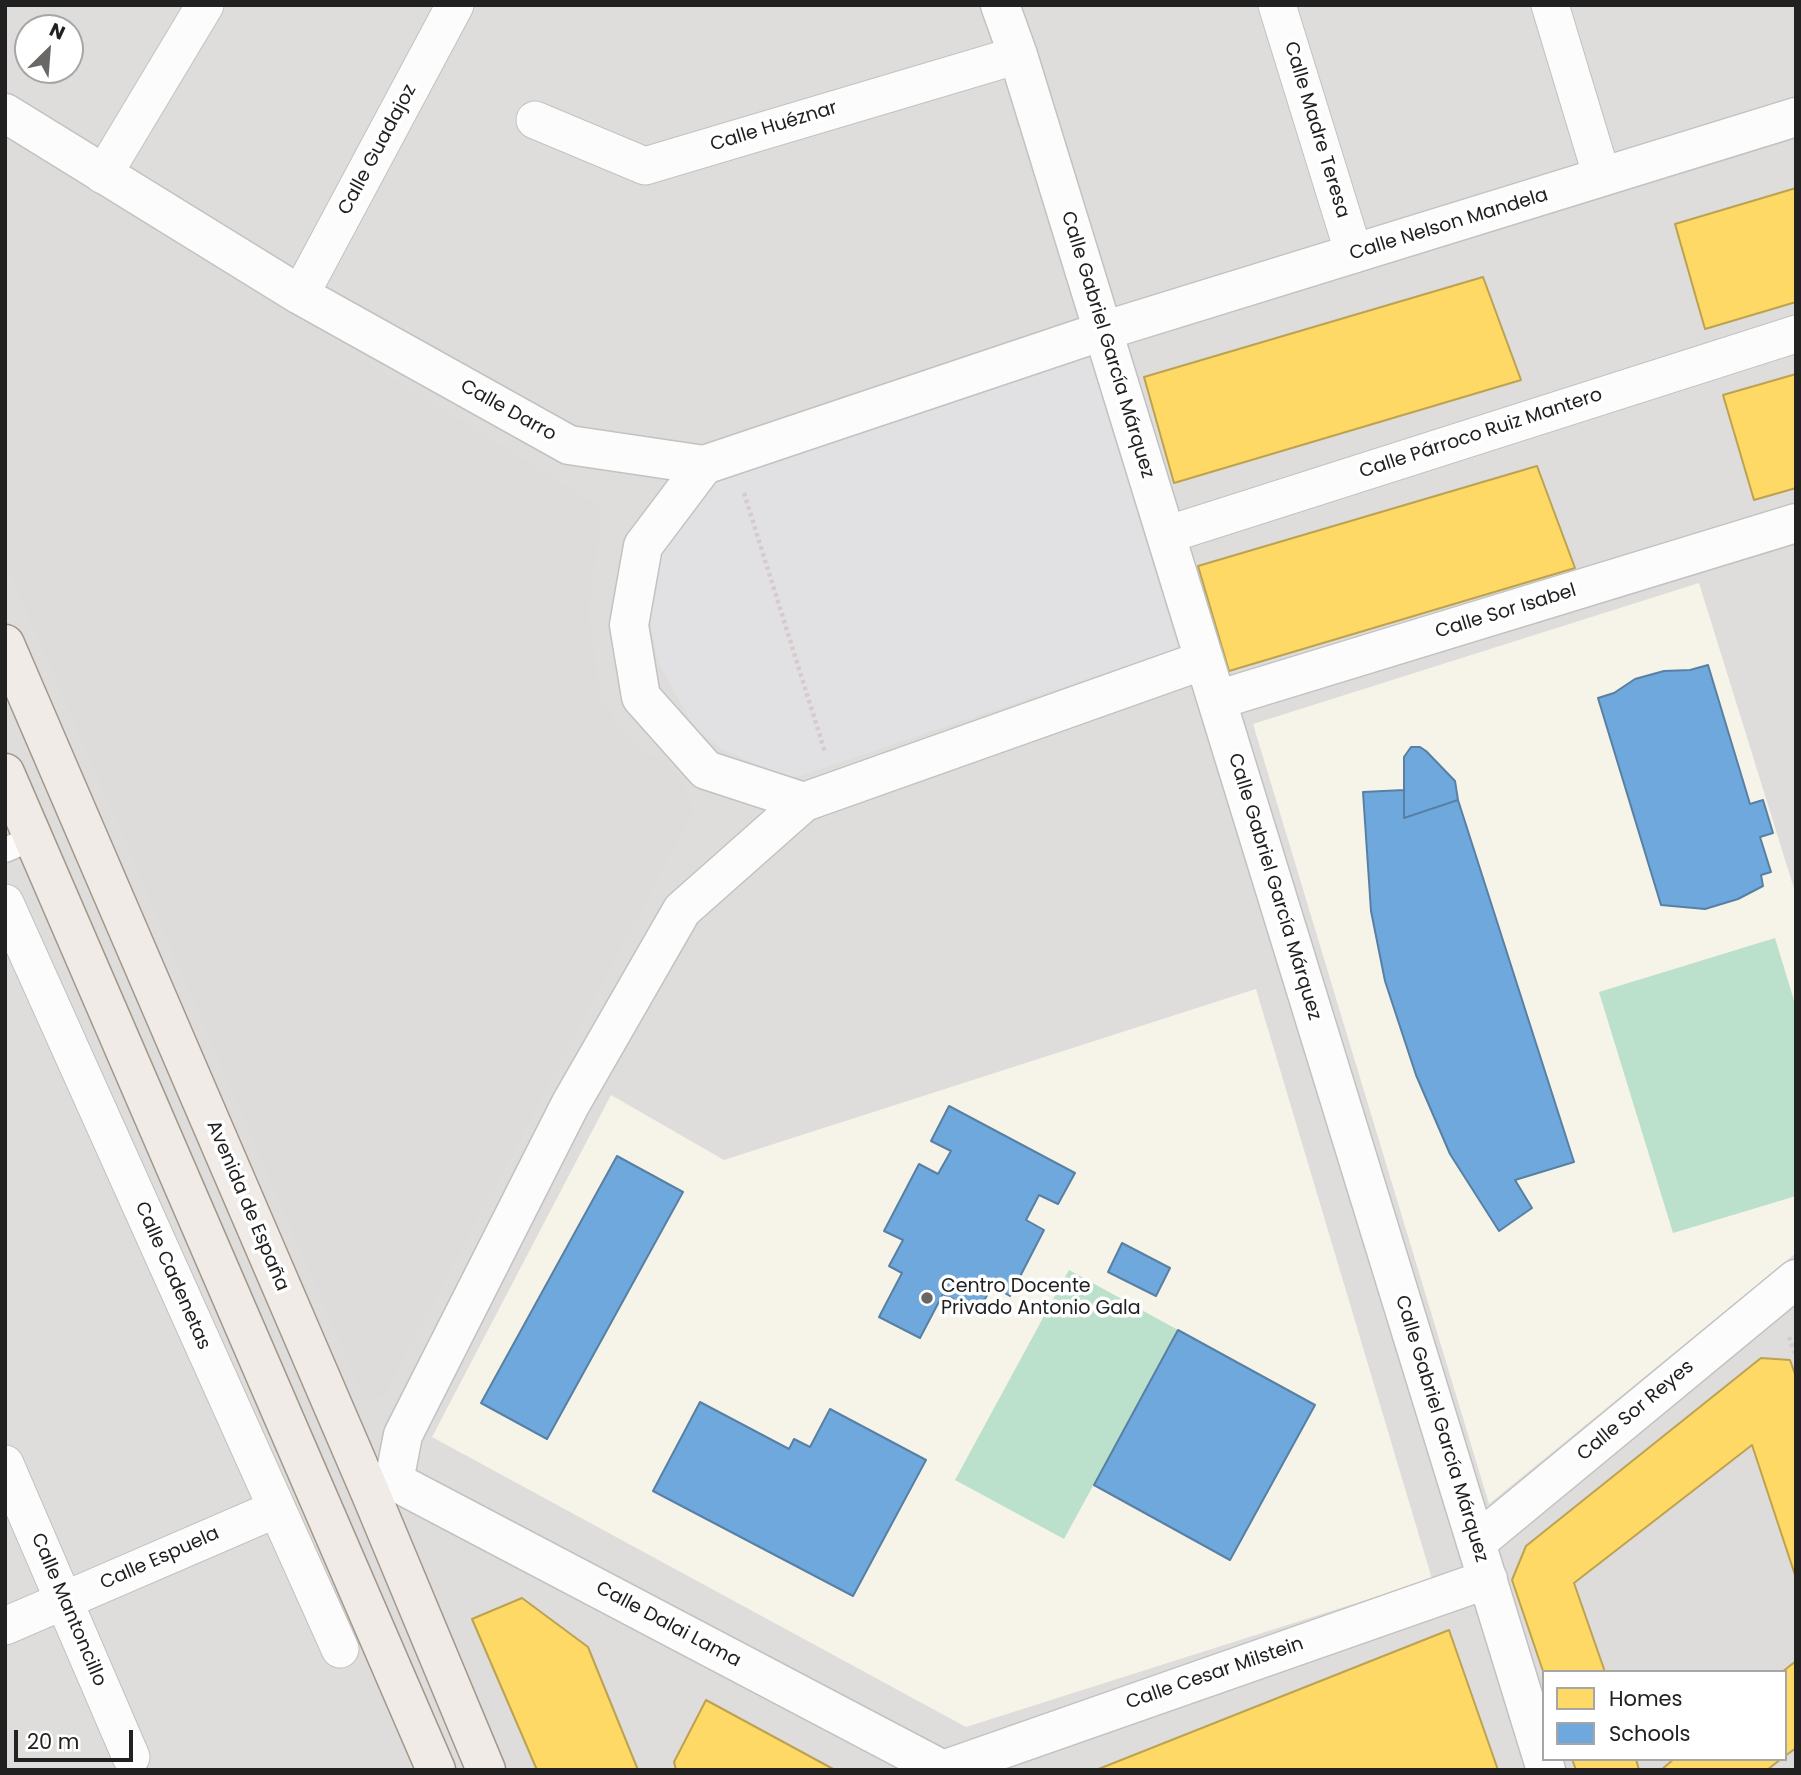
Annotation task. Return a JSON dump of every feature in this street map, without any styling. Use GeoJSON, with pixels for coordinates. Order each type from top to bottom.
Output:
{"type":"FeatureCollection","features":[{"type":"Feature","properties":{"kind":"main road","name":"Avenida de España"},"geometry":{"type":"LineString","coordinates":[[5,644],[382,1486],[486,1770]]}},
{"type":"Feature","properties":{"kind":"main road"},"geometry":{"type":"LineString","coordinates":[[5,773],[19,844],[436,1770]]}},
{"type":"Feature","properties":{"kind":"street"},"geometry":{"type":"LineString","coordinates":[[103,175],[205,5]]}},
{"type":"Feature","properties":{"kind":"street","name":"Calle Guadajoz"},"geometry":{"type":"LineString","coordinates":[[300,295],[455,5]]}},
{"type":"Feature","properties":{"kind":"street","name":"Calle Gabriel García Márquez"},"geometry":{"type":"LineString","coordinates":[[1000,5],[1018,55],[1542,1757]]}},
{"type":"Feature","properties":{"kind":"street","name":"Calle Madre Teresa"},"geometry":{"type":"LineString","coordinates":[[1277,5],[1354,254]]}},
{"type":"Feature","properties":{"kind":"street"},"geometry":{"type":"LineString","coordinates":[[1550,5],[1602,177]]}},
{"type":"Feature","properties":{"kind":"street","name":"Calle Huéznar"},"geometry":{"type":"LineString","coordinates":[[535,120],[645,166],[1018,55]]}},
{"type":"Feature","properties":{"kind":"street","name":"Calle Darro"},"geometry":{"type":"LineString","coordinates":[[5,113],[300,295],[569,445],[718,460],[1103,331]]}},
{"type":"Feature","properties":{"kind":"street","name":"Calle Nelson Mandela"},"geometry":{"type":"LineString","coordinates":[[1103,331],[1796,117]]}},
{"type":"Feature","properties":{"kind":"street","name":"Calle Párroco Ruiz Mantero"},"geometry":{"type":"LineString","coordinates":[[1166,535],[1796,334]]}},
{"type":"Feature","properties":{"kind":"street"},"geometry":{"type":"LineString","coordinates":[[718,460],[643,546],[629,625],[640,697],[706,770],[820,796]]}},
{"type":"Feature","properties":{"kind":"street","name":"Calle Sor Isabel"},"geometry":{"type":"LineString","coordinates":[[1217,700],[1796,523]]}},
{"type":"Feature","properties":{"kind":"street"},"geometry":{"type":"LineString","coordinates":[[382,1486],[403,1435],[570,1105],[682,911],[820,796],[1204,660]]}},
{"type":"Feature","properties":{"kind":"street","name":"Calle Cadenetas"},"geometry":{"type":"LineString","coordinates":[[5,903],[340,1648]]}},
{"type":"Feature","properties":{"kind":"street","name":"Calle Sor Reyes"},"geometry":{"type":"LineString","coordinates":[[1476,1543],[1796,1279]]}},
{"type":"Feature","properties":{"kind":"street","name":"Calle Mantoncillo"},"geometry":{"type":"LineString","coordinates":[[5,1464],[131,1757]]}},
{"type":"Feature","properties":{"kind":"street","name":"Calle Dalai Lama"},"geometry":{"type":"LineString","coordinates":[[382,1486],[943,1770]]}},
{"type":"Feature","properties":{"kind":"street","name":"Calle Espuela"},"geometry":{"type":"LineString","coordinates":[[5,1626],[276,1508]]}},
{"type":"Feature","properties":{"kind":"street","name":"Calle Cesar Milstein"},"geometry":{"type":"LineString","coordinates":[[943,1770],[1488,1579]]}},
{"type":"Feature","properties":{"kind":"path"},"geometry":{"type":"LineString","coordinates":[[718,460],[820,796]]}},
{"type":"Feature","properties":{"kind":"shaded area"},"geometry":{"type":"Polygon","coordinates":[[[5,5],[1796,5],[1796,1770],[5,1770],[5,5]]]}},
{"type":"Feature","properties":{"kind":"shaded area"},"geometry":{"type":"Polygon","coordinates":[[[5,137],[600,507],[601,527],[588,611],[601,700],[629,741],[680,774],[693,812],[383,1397],[364,1399],[5,561],[5,137]]]}},
{"type":"Feature","properties":{"kind":"shaded area"},"geometry":{"type":"Polygon","coordinates":[[[1089,355],[1178,648],[794,778],[722,749],[694,727],[659,664],[651,628],[651,589],[665,544],[717,477],[1089,355]]]}},
{"type":"Feature","properties":{"kind":"shaded area"},"geometry":{"type":"Polygon","coordinates":[[[1699,583],[1796,895],[1796,1253],[1489,1504],[1253,724],[1699,583]]]}},
{"type":"Feature","properties":{"kind":"shaded area","name":"Centro Docente Privado Antonio Gala"},"geometry":{"type":"Polygon","coordinates":[[[1256,989],[1432,1579],[966,1727],[432,1437],[611,1095],[724,1160],[1256,989]]]}},
{"type":"Feature","properties":{"kind":"shaded area"},"geometry":{"type":"Polygon","coordinates":[[[1752,1445],[1796,1578],[1796,1661],[1785,1670],[1604,1670],[1574,1583],[1752,1445]]]}},
{"type":"Feature","properties":{"kind":"shaded area"},"geometry":{"type":"Polygon","coordinates":[[[1637,1761],[1672,1761],[1661,1770],[1639,1770],[1637,1761]]]}},
{"type":"Feature","properties":{"kind":"green space"},"geometry":{"type":"Polygon","coordinates":[[[1775,938],[1796,1007],[1796,1196],[1673,1233],[1599,992],[1775,938]]]}},
{"type":"Feature","properties":{"kind":"green space"},"geometry":{"type":"Polygon","coordinates":[[[1069,1270],[1178,1330],[1064,1539],[955,1480],[1069,1270]]]}},
{"type":"Feature","properties":{"kind":"building: Homes"},"geometry":{"type":"Polygon","coordinates":[[[1796,188],[1796,302],[1705,329],[1675,224],[1796,188]]]}},
{"type":"Feature","properties":{"kind":"building: Homes"},"geometry":{"type":"Polygon","coordinates":[[[1483,277],[1521,380],[1174,483],[1144,377],[1483,277]]]}},
{"type":"Feature","properties":{"kind":"building: Homes"},"geometry":{"type":"Polygon","coordinates":[[[1796,374],[1796,488],[1754,500],[1723,395],[1796,374]]]}},
{"type":"Feature","properties":{"kind":"building: Homes"},"geometry":{"type":"Polygon","coordinates":[[[1537,466],[1575,568],[1229,671],[1198,566],[1537,466]]]}},
{"type":"Feature","properties":{"kind":"building: Homes"},"geometry":{"type":"Polygon","coordinates":[[[1761,1358],[1790,1360],[1796,1377],[1796,1578],[1752,1445],[1574,1583],[1604,1670],[1543,1670],[1512,1580],[1526,1546],[1761,1358]]]}},
{"type":"Feature","properties":{"kind":"building: Homes"},"geometry":{"type":"Polygon","coordinates":[[[522,1598],[588,1647],[638,1770],[537,1770],[472,1619],[522,1598]]]}},
{"type":"Feature","properties":{"kind":"building: Homes"},"geometry":{"type":"Polygon","coordinates":[[[1449,1630],[1498,1770],[1096,1770],[1449,1630]]]}},
{"type":"Feature","properties":{"kind":"building: Homes"},"geometry":{"type":"Polygon","coordinates":[[[1796,1661],[1796,1748],[1787,1755],[1787,1670],[1785,1670],[1796,1661]]]}},
{"type":"Feature","properties":{"kind":"building: Homes"},"geometry":{"type":"Polygon","coordinates":[[[706,1700],[835,1770],[676,1770],[674,1762],[706,1700]]]}},
{"type":"Feature","properties":{"kind":"building: Homes"},"geometry":{"type":"Polygon","coordinates":[[[1573,1761],[1637,1761],[1639,1770],[1576,1770],[1573,1761]]]}},
{"type":"Feature","properties":{"kind":"building: Homes"},"geometry":{"type":"Polygon","coordinates":[[[1672,1761],[1778,1761],[1767,1770],[1661,1770],[1672,1761]]]}},
{"type":"Feature","properties":{"kind":"building: Schools"},"geometry":{"type":"Polygon","coordinates":[[[1708,665],[1750,804],[1763,800],[1773,833],[1760,837],[1771,872],[1761,875],[1763,886],[1738,899],[1705,909],[1661,905],[1598,698],[1614,693],[1635,679],[1664,671],[1690,670],[1708,665]]]}},
{"type":"Feature","properties":{"kind":"building: Schools"},"geometry":{"type":"Polygon","coordinates":[[[1411,747],[1420,747],[1426,751],[1455,781],[1458,800],[1404,818],[1404,757],[1411,747]]]}},
{"type":"Feature","properties":{"kind":"building: Schools"},"geometry":{"type":"Polygon","coordinates":[[[1404,790],[1404,818],[1458,800],[1574,1162],[1515,1180],[1532,1208],[1499,1231],[1450,1154],[1416,1075],[1385,981],[1371,911],[1363,792],[1404,790]]]}},
{"type":"Feature","properties":{"kind":"building: Schools"},"geometry":{"type":"Polygon","coordinates":[[[949,1106],[1075,1173],[1058,1204],[1039,1195],[1026,1220],[1044,1230],[1010,1296],[992,1286],[978,1312],[943,1294],[920,1338],[879,1317],[902,1273],[889,1266],[903,1240],[884,1231],[919,1164],[938,1174],[951,1151],[931,1141],[949,1106]]]}},
{"type":"Feature","properties":{"kind":"building: Schools"},"geometry":{"type":"Polygon","coordinates":[[[617,1156],[683,1192],[547,1439],[481,1403],[617,1156]]]}},
{"type":"Feature","properties":{"kind":"building: Schools"},"geometry":{"type":"Polygon","coordinates":[[[1122,1243],[1170,1268],[1156,1296],[1108,1272],[1122,1243]]]}},
{"type":"Feature","properties":{"kind":"building: Schools"},"geometry":{"type":"Polygon","coordinates":[[[1178,1330],[1315,1405],[1230,1560],[1094,1485],[1178,1330]]]}},
{"type":"Feature","properties":{"kind":"building: Schools"},"geometry":{"type":"Polygon","coordinates":[[[700,1402],[789,1449],[794,1439],[810,1447],[830,1409],[926,1460],[853,1596],[653,1491],[700,1402]]]}},
{"type":"Feature","properties":{"kind":"place","name":"Centro Docente Privado Antonio Gala"},"geometry":{"type":"Point","coordinates":[927,1298]}}]}
